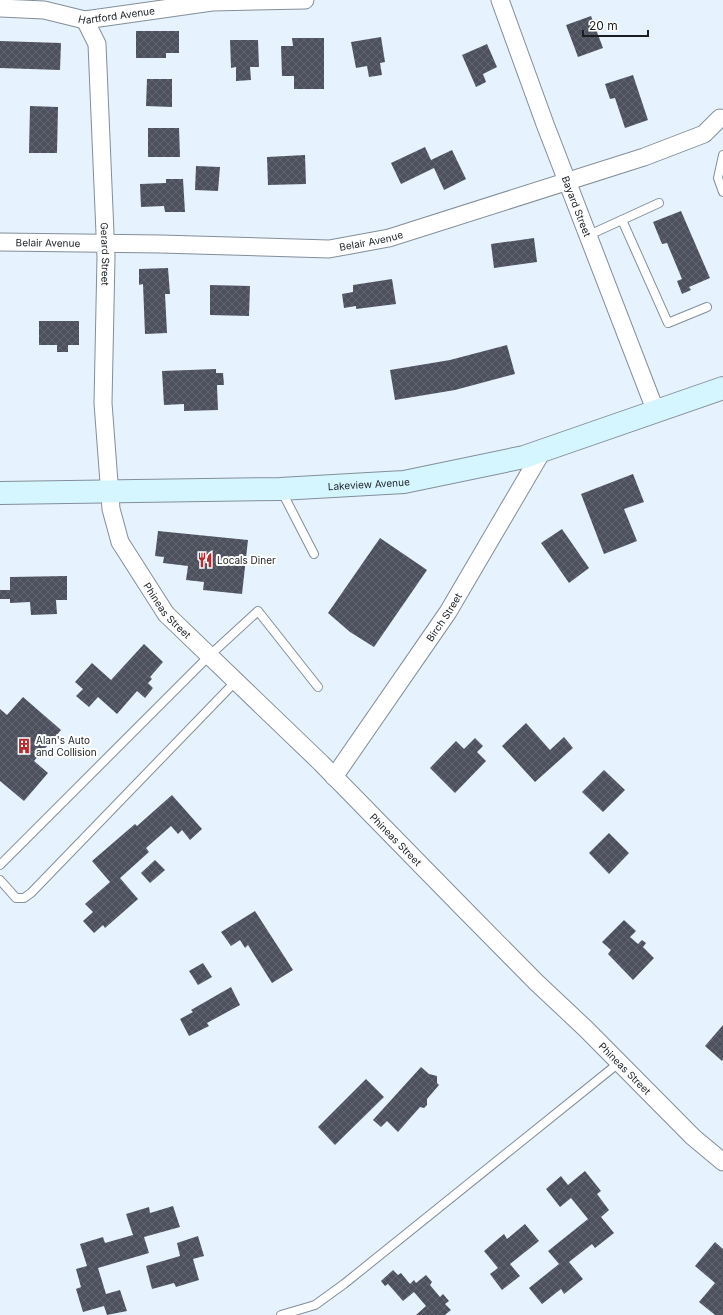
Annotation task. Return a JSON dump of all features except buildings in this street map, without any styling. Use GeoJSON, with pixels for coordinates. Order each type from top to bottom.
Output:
{"type":"FeatureCollection","features":[{"type":"Feature","properties":{"kind":"main road","name":"Lakeview Avenue"},"geometry":{"type":"LineString","coordinates":[[0,493],[280,489],[404,482],[524,457],[723,388]]}},
{"type":"Feature","properties":{"kind":"street","name":"Hartford Avenue"},"geometry":{"type":"LineString","coordinates":[[0,8],[44,10],[85,20],[211,1],[304,0]]}},
{"type":"Feature","properties":{"kind":"street","name":"Bayard Street"},"geometry":{"type":"LineString","coordinates":[[500,0],[656,412]]}},
{"type":"Feature","properties":{"kind":"street","name":"Gerard Street"},"geometry":{"type":"LineString","coordinates":[[85,20],[97,44],[105,243],[103,403],[109,492]]}},
{"type":"Feature","properties":{"kind":"street","name":"Belair Avenue"},"geometry":{"type":"LineString","coordinates":[[0,242],[105,243],[329,249],[389,238],[644,157],[704,134],[720,118]]}},
{"type":"Feature","properties":{"kind":"street","name":"Birch Street"},"geometry":{"type":"LineString","coordinates":[[334,777],[448,612],[543,450]]}},
{"type":"Feature","properties":{"kind":"street","name":"Phineas Street"},"geometry":{"type":"LineString","coordinates":[[109,492],[111,509],[120,542],[166,614],[210,655],[334,777],[536,982],[620,1062],[693,1136],[723,1162]]}},
{"type":"Feature","properties":{"kind":"lane"},"geometry":{"type":"LineString","coordinates":[[723,154],[718,178],[723,192]]}},
{"type":"Feature","properties":{"kind":"lane"},"geometry":{"type":"LineString","coordinates":[[589,235],[659,203]]}},
{"type":"Feature","properties":{"kind":"lane"},"geometry":{"type":"LineString","coordinates":[[622,220],[668,323],[707,307]]}},
{"type":"Feature","properties":{"kind":"lane"},"geometry":{"type":"LineString","coordinates":[[280,489],[314,554]]}},
{"type":"Feature","properties":{"kind":"lane"},"geometry":{"type":"LineString","coordinates":[[0,865],[210,655],[258,611],[318,687]]}},
{"type":"Feature","properties":{"kind":"lane"},"geometry":{"type":"LineString","coordinates":[[0,880],[16,898],[24,898],[31,893],[236,681]]}},
{"type":"Feature","properties":{"kind":"lane"},"geometry":{"type":"LineString","coordinates":[[281,1315],[315,1305],[344,1284],[620,1062]]}},
{"type":"Feature","properties":{"kind":"place","name":"Locals Diner"},"geometry":{"type":"Point","coordinates":[205,560]}},
{"type":"Feature","properties":{"kind":"place","name":"Alan's Auto and Collision"},"geometry":{"type":"Point","coordinates":[24,746]}}]}
